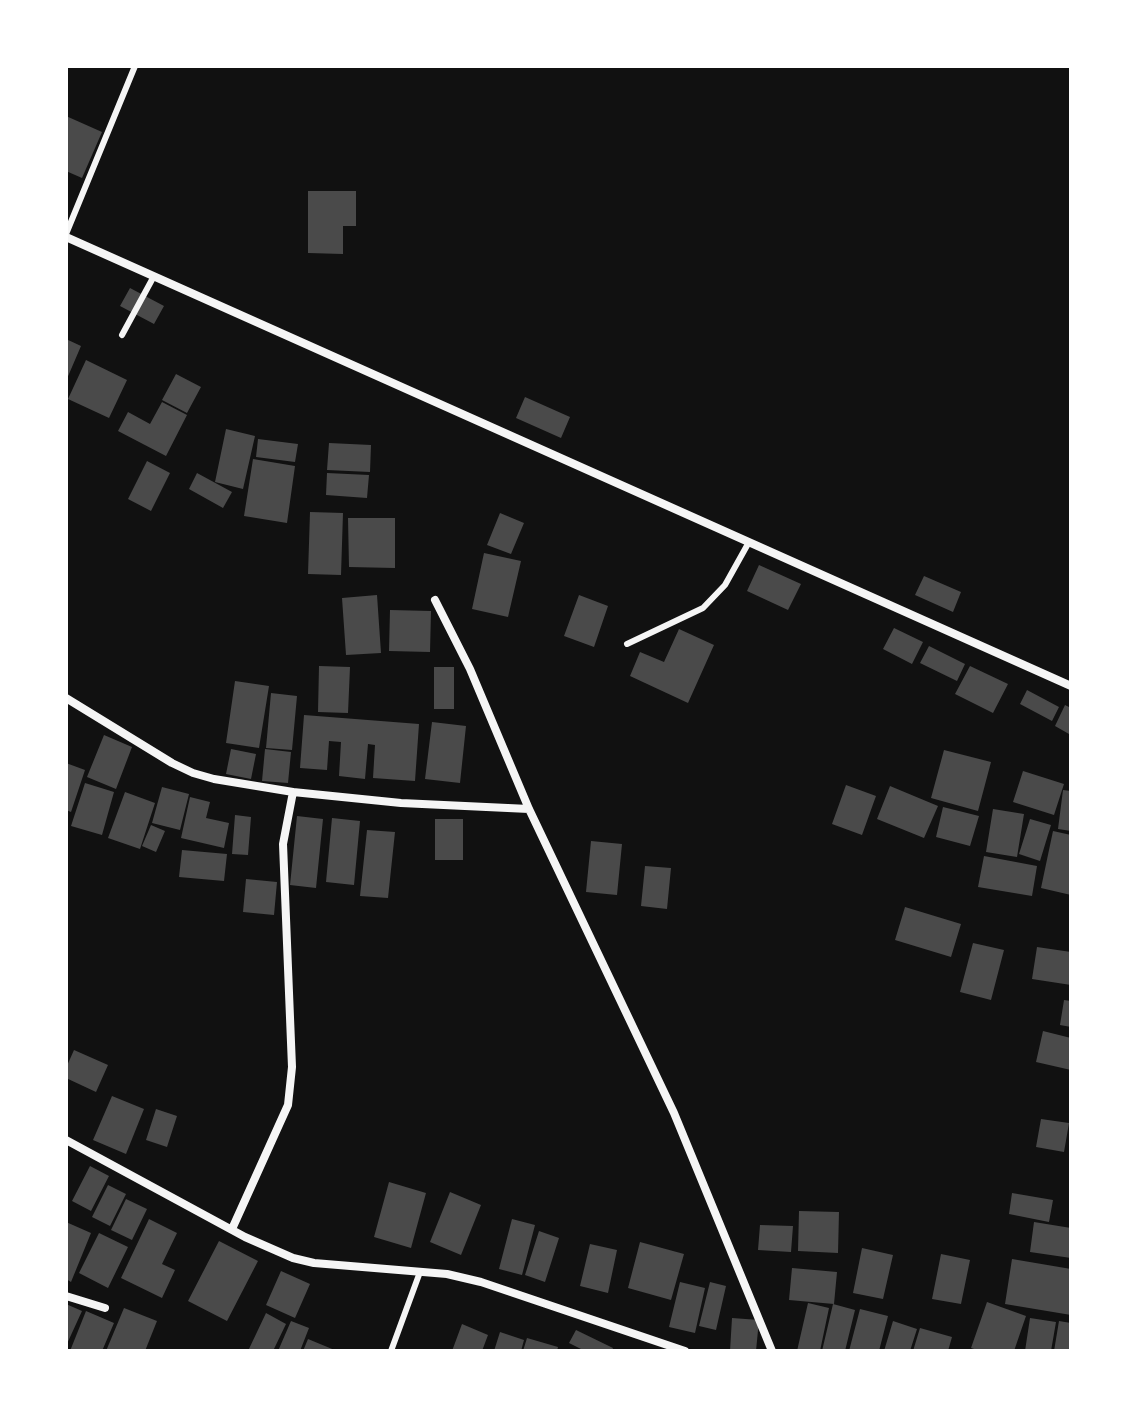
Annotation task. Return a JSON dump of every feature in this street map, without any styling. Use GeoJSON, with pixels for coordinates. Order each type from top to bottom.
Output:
{"type":"FeatureCollection","features":[{"type":"Feature","properties":{"kind":"street"},"geometry":{"type":"LineString","coordinates":[[66,236],[1071,686]]}},
{"type":"Feature","properties":{"kind":"street"},"geometry":{"type":"LineString","coordinates":[[435,600],[470,669],[529,809],[674,1113],[772,1351]]}},
{"type":"Feature","properties":{"kind":"street"},"geometry":{"type":"LineString","coordinates":[[66,698],[193,773],[214,779],[293,792],[401,803],[529,809]]}},
{"type":"Feature","properties":{"kind":"street"},"geometry":{"type":"LineString","coordinates":[[232,1229],[288,1105],[292,1067],[283,844],[293,792]]}},
{"type":"Feature","properties":{"kind":"street"},"geometry":{"type":"LineString","coordinates":[[66,1140],[232,1229],[293,1258],[314,1263],[447,1274],[513,1291],[685,1351]]}},
{"type":"Feature","properties":{"kind":"street"},"geometry":{"type":"LineString","coordinates":[[66,1296],[105,1308]]}},
{"type":"Feature","properties":{"kind":"lane"},"geometry":{"type":"LineString","coordinates":[[66,236],[135,66]]}},
{"type":"Feature","properties":{"kind":"lane"},"geometry":{"type":"LineString","coordinates":[[122,335],[154,276]]}},
{"type":"Feature","properties":{"kind":"lane"},"geometry":{"type":"LineString","coordinates":[[627,644],[703,608],[725,585],[749,542]]}},
{"type":"Feature","properties":{"kind":"lane"},"geometry":{"type":"LineString","coordinates":[[391,1351],[420,1272]]}},
{"type":"Feature","properties":{"kind":"building"},"geometry":{"type":"Polygon","coordinates":[[[66,116],[102,132],[82,178],[66,171],[66,116]]]}},
{"type":"Feature","properties":{"kind":"building"},"geometry":{"type":"Polygon","coordinates":[[[308,191],[356,191],[356,226],[343,226],[343,254],[308,253],[308,191]]]}},
{"type":"Feature","properties":{"kind":"building"},"geometry":{"type":"Polygon","coordinates":[[[130,288],[164,306],[154,324],[120,306],[130,288]]]}},
{"type":"Feature","properties":{"kind":"building"},"geometry":{"type":"Polygon","coordinates":[[[66,339],[81,346],[66,381],[66,339]]]}},
{"type":"Feature","properties":{"kind":"building"},"geometry":{"type":"Polygon","coordinates":[[[86,360],[127,380],[109,418],[68,399],[86,360]]]}},
{"type":"Feature","properties":{"kind":"building"},"geometry":{"type":"Polygon","coordinates":[[[176,374],[201,387],[187,413],[162,400],[176,374]]]}},
{"type":"Feature","properties":{"kind":"building"},"geometry":{"type":"Polygon","coordinates":[[[525,397],[570,417],[561,438],[516,418],[525,397]]]}},
{"type":"Feature","properties":{"kind":"building"},"geometry":{"type":"Polygon","coordinates":[[[162,402],[187,415],[166,456],[118,431],[128,412],[150,424],[162,402]]]}},
{"type":"Feature","properties":{"kind":"building"},"geometry":{"type":"Polygon","coordinates":[[[226,429],[255,436],[243,489],[215,482],[226,429]]]}},
{"type":"Feature","properties":{"kind":"building"},"geometry":{"type":"Polygon","coordinates":[[[258,439],[298,444],[295,462],[256,457],[258,439]]]}},
{"type":"Feature","properties":{"kind":"building"},"geometry":{"type":"Polygon","coordinates":[[[329,443],[371,445],[370,472],[327,470],[329,443]]]}},
{"type":"Feature","properties":{"kind":"building"},"geometry":{"type":"Polygon","coordinates":[[[253,459],[295,466],[287,523],[244,516],[253,459]]]}},
{"type":"Feature","properties":{"kind":"building"},"geometry":{"type":"Polygon","coordinates":[[[147,461],[170,473],[151,511],[128,499],[147,461]]]}},
{"type":"Feature","properties":{"kind":"building"},"geometry":{"type":"Polygon","coordinates":[[[197,473],[232,492],[223,508],[189,489],[197,473]]]}},
{"type":"Feature","properties":{"kind":"building"},"geometry":{"type":"Polygon","coordinates":[[[327,473],[369,475],[367,498],[326,495],[327,473]]]}},
{"type":"Feature","properties":{"kind":"building"},"geometry":{"type":"Polygon","coordinates":[[[310,512],[343,513],[341,575],[308,574],[310,512]]]}},
{"type":"Feature","properties":{"kind":"building"},"geometry":{"type":"Polygon","coordinates":[[[500,513],[524,523],[511,554],[487,545],[500,513]]]}},
{"type":"Feature","properties":{"kind":"building"},"geometry":{"type":"Polygon","coordinates":[[[348,518],[395,518],[395,568],[349,567],[348,518]]]}},
{"type":"Feature","properties":{"kind":"building"},"geometry":{"type":"Polygon","coordinates":[[[484,553],[521,561],[508,617],[472,609],[484,553]]]}},
{"type":"Feature","properties":{"kind":"building"},"geometry":{"type":"Polygon","coordinates":[[[759,565],[801,584],[788,610],[747,591],[759,565]]]}},
{"type":"Feature","properties":{"kind":"building"},"geometry":{"type":"Polygon","coordinates":[[[924,576],[961,592],[953,612],[915,595],[924,576]]]}},
{"type":"Feature","properties":{"kind":"building"},"geometry":{"type":"Polygon","coordinates":[[[377,595],[381,653],[346,655],[342,598],[377,595]]]}},
{"type":"Feature","properties":{"kind":"building"},"geometry":{"type":"Polygon","coordinates":[[[579,595],[608,606],[594,647],[564,636],[579,595]]]}},
{"type":"Feature","properties":{"kind":"building"},"geometry":{"type":"Polygon","coordinates":[[[390,610],[431,611],[430,652],[389,651],[390,610]]]}},
{"type":"Feature","properties":{"kind":"building"},"geometry":{"type":"Polygon","coordinates":[[[894,628],[923,642],[912,664],[883,649],[894,628]]]}},
{"type":"Feature","properties":{"kind":"building"},"geometry":{"type":"Polygon","coordinates":[[[679,629],[714,645],[688,703],[630,676],[640,652],[664,662],[679,629]]]}},
{"type":"Feature","properties":{"kind":"building"},"geometry":{"type":"Polygon","coordinates":[[[929,646],[965,664],[957,681],[920,663],[929,646]]]}},
{"type":"Feature","properties":{"kind":"building"},"geometry":{"type":"Polygon","coordinates":[[[319,666],[350,667],[348,713],[318,712],[319,666]]]}},
{"type":"Feature","properties":{"kind":"building"},"geometry":{"type":"Polygon","coordinates":[[[970,666],[1008,684],[993,713],[955,694],[970,666]]]}},
{"type":"Feature","properties":{"kind":"building"},"geometry":{"type":"Polygon","coordinates":[[[434,667],[454,667],[454,709],[434,709],[434,667]]]}},
{"type":"Feature","properties":{"kind":"building"},"geometry":{"type":"Polygon","coordinates":[[[235,681],[269,686],[259,748],[226,743],[235,681]]]}},
{"type":"Feature","properties":{"kind":"building"},"geometry":{"type":"Polygon","coordinates":[[[1027,690],[1059,707],[1052,721],[1020,704],[1027,690]]]}},
{"type":"Feature","properties":{"kind":"building"},"geometry":{"type":"Polygon","coordinates":[[[271,693],[297,696],[292,750],[266,748],[271,693]]]}},
{"type":"Feature","properties":{"kind":"building"},"geometry":{"type":"Polygon","coordinates":[[[1065,705],[1071,708],[1069,734],[1055,726],[1065,705]]]}},
{"type":"Feature","properties":{"kind":"building"},"geometry":{"type":"Polygon","coordinates":[[[304,715],[419,724],[415,781],[373,778],[375,745],[368,744],[365,779],[339,776],[341,742],[329,741],[327,770],[300,768],[304,715]]]}},
{"type":"Feature","properties":{"kind":"building"},"geometry":{"type":"Polygon","coordinates":[[[432,722],[466,726],[460,783],[425,779],[432,722]]]}},
{"type":"Feature","properties":{"kind":"building"},"geometry":{"type":"Polygon","coordinates":[[[104,735],[132,747],[116,789],[87,777],[104,735]]]}},
{"type":"Feature","properties":{"kind":"building"},"geometry":{"type":"Polygon","coordinates":[[[231,749],[256,754],[251,779],[226,774],[231,749]]]}},
{"type":"Feature","properties":{"kind":"building"},"geometry":{"type":"Polygon","coordinates":[[[265,749],[291,752],[288,783],[262,781],[265,749]]]}},
{"type":"Feature","properties":{"kind":"building"},"geometry":{"type":"Polygon","coordinates":[[[944,750],[991,762],[978,811],[931,798],[944,750]]]}},
{"type":"Feature","properties":{"kind":"building"},"geometry":{"type":"Polygon","coordinates":[[[66,763],[85,770],[71,812],[66,810],[66,763]]]}},
{"type":"Feature","properties":{"kind":"building"},"geometry":{"type":"Polygon","coordinates":[[[1023,771],[1064,784],[1054,815],[1013,802],[1023,771]]]}},
{"type":"Feature","properties":{"kind":"building"},"geometry":{"type":"Polygon","coordinates":[[[85,783],[114,792],[102,835],[71,826],[85,783]]]}},
{"type":"Feature","properties":{"kind":"building"},"geometry":{"type":"Polygon","coordinates":[[[846,785],[876,796],[862,835],[832,824],[846,785]]]}},
{"type":"Feature","properties":{"kind":"building"},"geometry":{"type":"Polygon","coordinates":[[[890,786],[938,806],[924,838],[877,819],[890,786]]]}},
{"type":"Feature","properties":{"kind":"building"},"geometry":{"type":"Polygon","coordinates":[[[162,787],[189,794],[180,830],[152,823],[162,787]]]}},
{"type":"Feature","properties":{"kind":"building"},"geometry":{"type":"Polygon","coordinates":[[[1063,790],[1071,791],[1071,831],[1058,829],[1063,790]]]}},
{"type":"Feature","properties":{"kind":"building"},"geometry":{"type":"Polygon","coordinates":[[[125,792],[155,803],[140,849],[108,838],[125,792]]]}},
{"type":"Feature","properties":{"kind":"building"},"geometry":{"type":"Polygon","coordinates":[[[190,797],[210,802],[206,818],[229,823],[224,848],[181,838],[190,797]]]}},
{"type":"Feature","properties":{"kind":"building"},"geometry":{"type":"Polygon","coordinates":[[[943,807],[979,816],[970,846],[936,837],[943,807]]]}},
{"type":"Feature","properties":{"kind":"building"},"geometry":{"type":"Polygon","coordinates":[[[993,809],[1024,814],[1017,857],[986,852],[993,809]]]}},
{"type":"Feature","properties":{"kind":"building"},"geometry":{"type":"Polygon","coordinates":[[[235,815],[251,817],[248,855],[232,854],[235,815]]]}},
{"type":"Feature","properties":{"kind":"building"},"geometry":{"type":"Polygon","coordinates":[[[297,816],[323,819],[316,888],[290,885],[297,816]]]}},
{"type":"Feature","properties":{"kind":"building"},"geometry":{"type":"Polygon","coordinates":[[[332,818],[360,821],[354,885],[326,882],[332,818]]]}},
{"type":"Feature","properties":{"kind":"building"},"geometry":{"type":"Polygon","coordinates":[[[435,819],[463,819],[463,860],[435,860],[435,819]]]}},
{"type":"Feature","properties":{"kind":"building"},"geometry":{"type":"Polygon","coordinates":[[[1030,819],[1051,825],[1040,861],[1019,854],[1030,819]]]}},
{"type":"Feature","properties":{"kind":"building"},"geometry":{"type":"Polygon","coordinates":[[[151,825],[165,831],[156,852],[142,846],[151,825]]]}},
{"type":"Feature","properties":{"kind":"building"},"geometry":{"type":"Polygon","coordinates":[[[367,830],[395,832],[388,898],[360,896],[367,830]]]}},
{"type":"Feature","properties":{"kind":"building"},"geometry":{"type":"Polygon","coordinates":[[[1053,831],[1071,835],[1071,895],[1041,888],[1053,831]]]}},
{"type":"Feature","properties":{"kind":"building"},"geometry":{"type":"Polygon","coordinates":[[[591,841],[622,844],[617,895],[586,892],[591,841]]]}},
{"type":"Feature","properties":{"kind":"building"},"geometry":{"type":"Polygon","coordinates":[[[182,850],[227,854],[224,881],[179,877],[182,850]]]}},
{"type":"Feature","properties":{"kind":"building"},"geometry":{"type":"Polygon","coordinates":[[[984,856],[1037,866],[1032,896],[978,887],[984,856]]]}},
{"type":"Feature","properties":{"kind":"building"},"geometry":{"type":"Polygon","coordinates":[[[645,866],[671,868],[667,909],[641,906],[645,866]]]}},
{"type":"Feature","properties":{"kind":"building"},"geometry":{"type":"Polygon","coordinates":[[[246,879],[277,882],[274,915],[243,912],[246,879]]]}},
{"type":"Feature","properties":{"kind":"building"},"geometry":{"type":"Polygon","coordinates":[[[905,907],[961,924],[951,957],[895,940],[905,907]]]}},
{"type":"Feature","properties":{"kind":"building"},"geometry":{"type":"Polygon","coordinates":[[[973,943],[1004,950],[991,1000],[960,992],[973,943]]]}},
{"type":"Feature","properties":{"kind":"building"},"geometry":{"type":"Polygon","coordinates":[[[1037,947],[1071,952],[1071,985],[1032,979],[1037,947]]]}},
{"type":"Feature","properties":{"kind":"building"},"geometry":{"type":"Polygon","coordinates":[[[1064,1000],[1071,1001],[1071,1027],[1060,1025],[1064,1000]]]}},
{"type":"Feature","properties":{"kind":"building"},"geometry":{"type":"Polygon","coordinates":[[[1043,1031],[1071,1038],[1071,1070],[1036,1062],[1043,1031]]]}},
{"type":"Feature","properties":{"kind":"building"},"geometry":{"type":"Polygon","coordinates":[[[74,1050],[108,1065],[96,1092],[66,1078],[66,1068],[74,1050]]]}},
{"type":"Feature","properties":{"kind":"building"},"geometry":{"type":"Polygon","coordinates":[[[112,1096],[144,1109],[126,1154],[93,1140],[112,1096]]]}},
{"type":"Feature","properties":{"kind":"building"},"geometry":{"type":"Polygon","coordinates":[[[156,1109],[177,1116],[167,1147],[146,1140],[156,1109]]]}},
{"type":"Feature","properties":{"kind":"building"},"geometry":{"type":"Polygon","coordinates":[[[1041,1119],[1069,1123],[1064,1152],[1036,1147],[1041,1119]]]}},
{"type":"Feature","properties":{"kind":"building"},"geometry":{"type":"Polygon","coordinates":[[[90,1166],[109,1176],[91,1211],[72,1201],[90,1166]]]}},
{"type":"Feature","properties":{"kind":"building"},"geometry":{"type":"Polygon","coordinates":[[[389,1182],[426,1193],[411,1248],[374,1237],[389,1182]]]}},
{"type":"Feature","properties":{"kind":"building"},"geometry":{"type":"Polygon","coordinates":[[[108,1185],[126,1194],[110,1226],[92,1217],[108,1185]]]}},
{"type":"Feature","properties":{"kind":"building"},"geometry":{"type":"Polygon","coordinates":[[[450,1192],[481,1205],[461,1255],[430,1242],[450,1192]]]}},
{"type":"Feature","properties":{"kind":"building"},"geometry":{"type":"Polygon","coordinates":[[[1012,1193],[1053,1200],[1049,1222],[1009,1214],[1012,1193]]]}},
{"type":"Feature","properties":{"kind":"building"},"geometry":{"type":"Polygon","coordinates":[[[126,1199],[147,1209],[132,1240],[111,1230],[126,1199]]]}},
{"type":"Feature","properties":{"kind":"building"},"geometry":{"type":"Polygon","coordinates":[[[799,1211],[839,1212],[838,1253],[798,1251],[799,1211]]]}},
{"type":"Feature","properties":{"kind":"building"},"geometry":{"type":"Polygon","coordinates":[[[149,1219],[177,1233],[162,1264],[175,1270],[162,1298],[121,1278],[149,1219]]]}},
{"type":"Feature","properties":{"kind":"building"},"geometry":{"type":"Polygon","coordinates":[[[512,1219],[535,1225],[522,1275],[499,1269],[512,1219]]]}},
{"type":"Feature","properties":{"kind":"building"},"geometry":{"type":"Polygon","coordinates":[[[66,1222],[91,1233],[71,1282],[66,1279],[66,1222]]]}},
{"type":"Feature","properties":{"kind":"building"},"geometry":{"type":"Polygon","coordinates":[[[1034,1222],[1071,1228],[1071,1258],[1030,1252],[1034,1222]]]}},
{"type":"Feature","properties":{"kind":"building"},"geometry":{"type":"Polygon","coordinates":[[[760,1225],[793,1226],[791,1252],[758,1250],[760,1225]]]}},
{"type":"Feature","properties":{"kind":"building"},"geometry":{"type":"Polygon","coordinates":[[[539,1231],[559,1238],[545,1282],[525,1275],[539,1231]]]}},
{"type":"Feature","properties":{"kind":"building"},"geometry":{"type":"Polygon","coordinates":[[[99,1233],[128,1247],[108,1288],[79,1273],[99,1233]]]}},
{"type":"Feature","properties":{"kind":"building"},"geometry":{"type":"Polygon","coordinates":[[[219,1241],[258,1261],[227,1321],[188,1301],[219,1241]]]}},
{"type":"Feature","properties":{"kind":"building"},"geometry":{"type":"Polygon","coordinates":[[[640,1242],[684,1254],[671,1300],[628,1288],[640,1242]]]}},
{"type":"Feature","properties":{"kind":"building"},"geometry":{"type":"Polygon","coordinates":[[[590,1244],[617,1250],[608,1293],[580,1286],[590,1244]]]}},
{"type":"Feature","properties":{"kind":"building"},"geometry":{"type":"Polygon","coordinates":[[[862,1248],[893,1255],[883,1299],[853,1293],[862,1248]]]}},
{"type":"Feature","properties":{"kind":"building"},"geometry":{"type":"Polygon","coordinates":[[[941,1254],[970,1260],[961,1304],[932,1299],[941,1254]]]}},
{"type":"Feature","properties":{"kind":"building"},"geometry":{"type":"Polygon","coordinates":[[[1012,1259],[1071,1269],[1071,1315],[1005,1304],[1012,1259]]]}},
{"type":"Feature","properties":{"kind":"building"},"geometry":{"type":"Polygon","coordinates":[[[792,1268],[837,1272],[834,1304],[789,1300],[792,1268]]]}},
{"type":"Feature","properties":{"kind":"building"},"geometry":{"type":"Polygon","coordinates":[[[281,1271],[310,1284],[295,1318],[266,1305],[281,1271]]]}},
{"type":"Feature","properties":{"kind":"building"},"geometry":{"type":"Polygon","coordinates":[[[680,1282],[705,1288],[695,1333],[669,1327],[680,1282]]]}},
{"type":"Feature","properties":{"kind":"building"},"geometry":{"type":"Polygon","coordinates":[[[710,1282],[726,1286],[716,1330],[699,1326],[710,1282]]]}},
{"type":"Feature","properties":{"kind":"building"},"geometry":{"type":"Polygon","coordinates":[[[987,1302],[1026,1316],[1014,1351],[971,1348],[987,1302]]]}},
{"type":"Feature","properties":{"kind":"building"},"geometry":{"type":"Polygon","coordinates":[[[808,1303],[829,1308],[820,1351],[797,1351],[808,1303]]]}},
{"type":"Feature","properties":{"kind":"building"},"geometry":{"type":"Polygon","coordinates":[[[66,1304],[82,1311],[66,1346],[66,1304]]]}},
{"type":"Feature","properties":{"kind":"building"},"geometry":{"type":"Polygon","coordinates":[[[833,1304],[855,1310],[845,1351],[822,1351],[833,1304]]]}},
{"type":"Feature","properties":{"kind":"building"},"geometry":{"type":"Polygon","coordinates":[[[124,1308],[157,1321],[145,1351],[106,1351],[124,1308]]]}},
{"type":"Feature","properties":{"kind":"building"},"geometry":{"type":"Polygon","coordinates":[[[860,1309],[888,1316],[879,1351],[849,1351],[860,1309]]]}},
{"type":"Feature","properties":{"kind":"building"},"geometry":{"type":"Polygon","coordinates":[[[86,1311],[114,1323],[102,1351],[70,1351],[86,1311]]]}},
{"type":"Feature","properties":{"kind":"building"},"geometry":{"type":"Polygon","coordinates":[[[266,1313],[286,1324],[273,1351],[248,1351],[266,1313]]]}},
{"type":"Feature","properties":{"kind":"building"},"geometry":{"type":"Polygon","coordinates":[[[732,1318],[759,1320],[756,1351],[730,1351],[732,1318]]]}},
{"type":"Feature","properties":{"kind":"building"},"geometry":{"type":"Polygon","coordinates":[[[1030,1318],[1056,1322],[1051,1351],[1025,1351],[1030,1318]]]}},
{"type":"Feature","properties":{"kind":"building"},"geometry":{"type":"Polygon","coordinates":[[[291,1321],[309,1328],[300,1351],[278,1351],[291,1321]]]}},
{"type":"Feature","properties":{"kind":"building"},"geometry":{"type":"Polygon","coordinates":[[[893,1321],[917,1329],[910,1351],[884,1351],[893,1321]]]}},
{"type":"Feature","properties":{"kind":"building"},"geometry":{"type":"Polygon","coordinates":[[[1059,1321],[1071,1323],[1071,1351],[1054,1351],[1059,1321]]]}},
{"type":"Feature","properties":{"kind":"building"},"geometry":{"type":"Polygon","coordinates":[[[462,1324],[488,1335],[482,1351],[452,1351],[462,1324]]]}},
{"type":"Feature","properties":{"kind":"building"},"geometry":{"type":"Polygon","coordinates":[[[920,1328],[952,1337],[948,1351],[913,1351],[920,1328]]]}},
{"type":"Feature","properties":{"kind":"building"},"geometry":{"type":"Polygon","coordinates":[[[576,1330],[613,1348],[612,1351],[585,1351],[569,1343],[576,1330]]]}},
{"type":"Feature","properties":{"kind":"building"},"geometry":{"type":"Polygon","coordinates":[[[500,1332],[524,1340],[521,1351],[494,1351],[500,1332]]]}},
{"type":"Feature","properties":{"kind":"building"},"geometry":{"type":"Polygon","coordinates":[[[527,1338],[558,1347],[557,1351],[523,1351],[527,1338]]]}},
{"type":"Feature","properties":{"kind":"building"},"geometry":{"type":"Polygon","coordinates":[[[308,1339],[337,1351],[303,1351],[308,1339]]]}}]}
